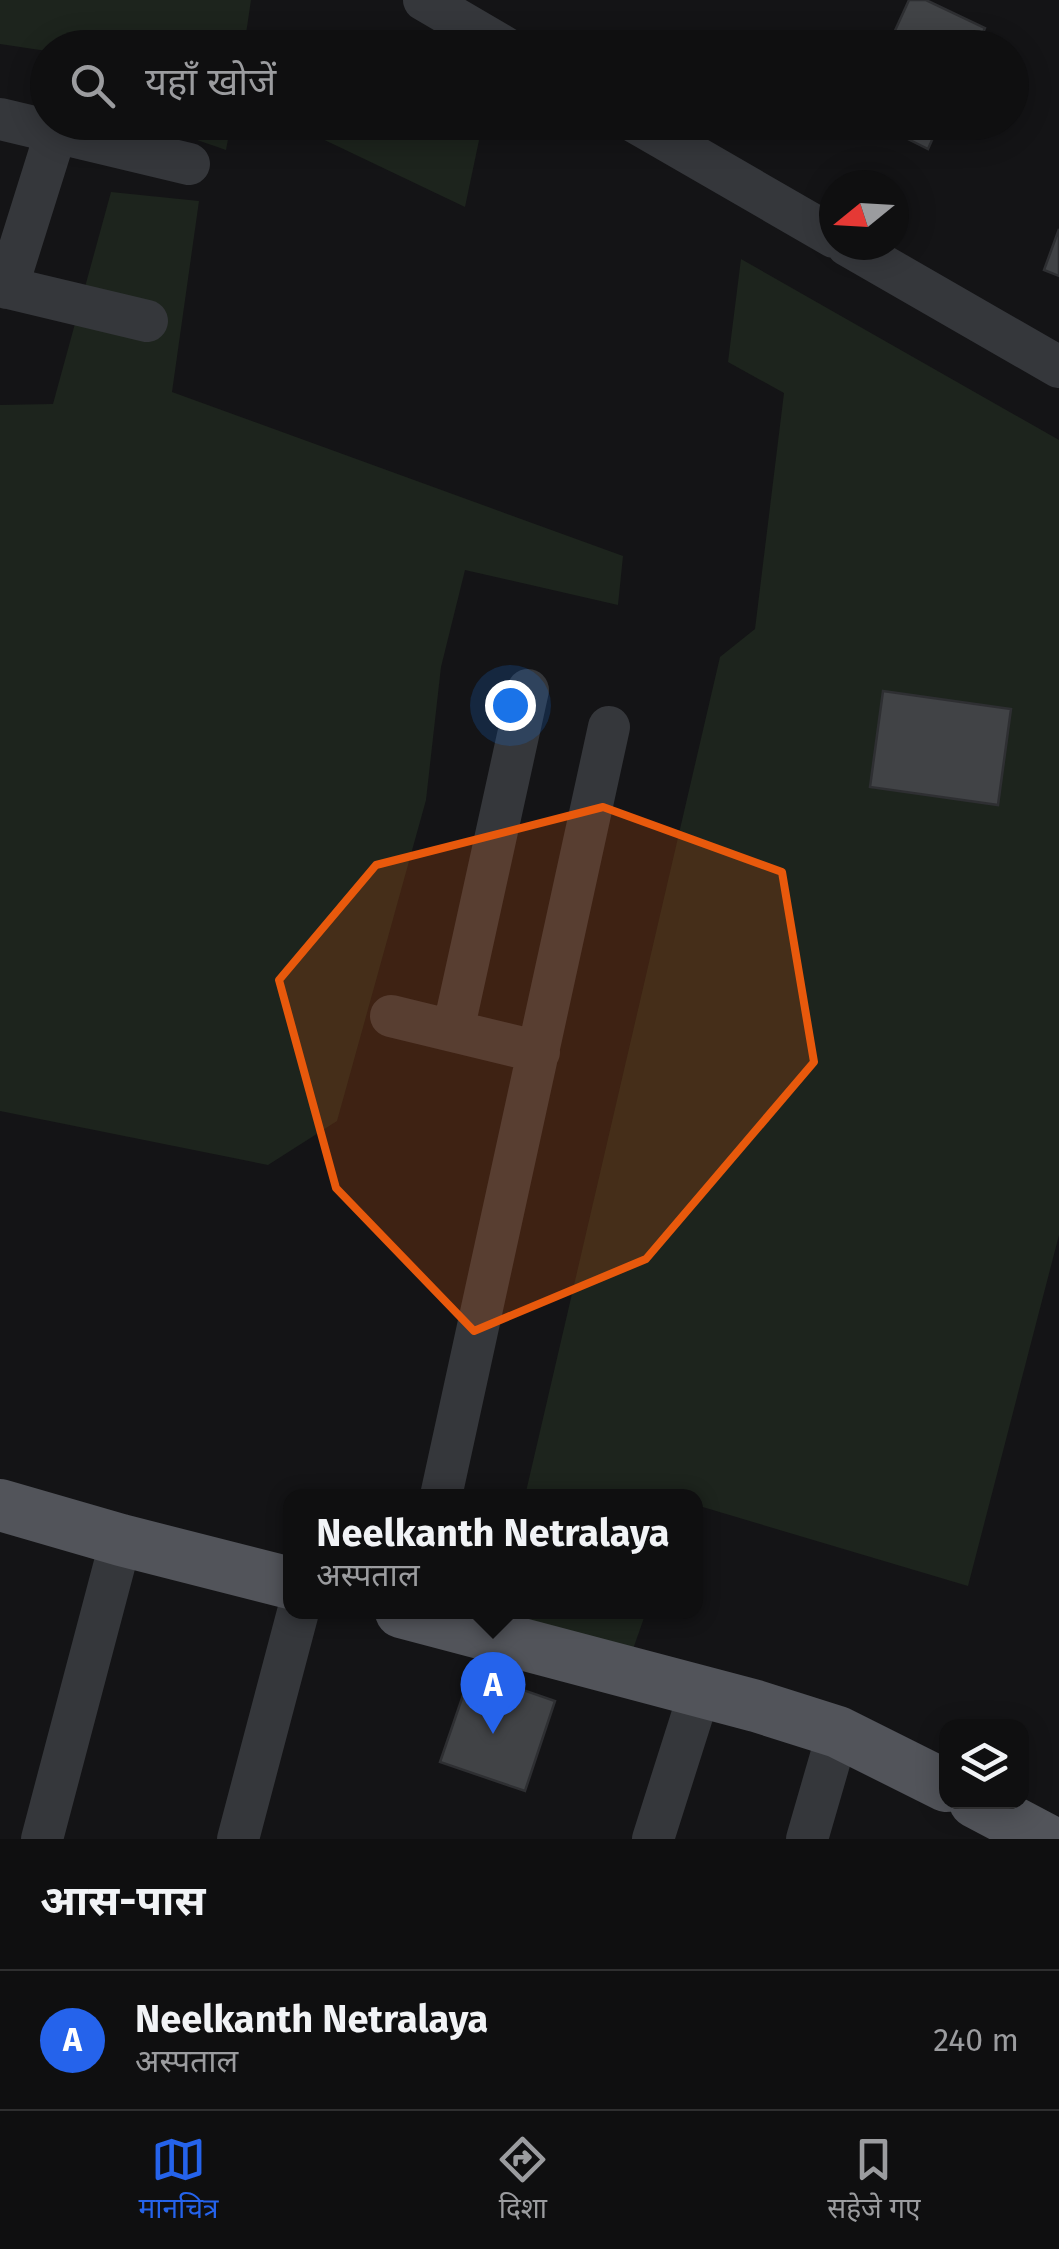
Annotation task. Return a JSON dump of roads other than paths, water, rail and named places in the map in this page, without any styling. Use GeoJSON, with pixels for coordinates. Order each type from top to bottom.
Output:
{"type":"FeatureCollection","features":[{"type":"Feature","properties":{"kind":"main road"},"geometry":{"type":"LineString","coordinates":[[0,1506],[283,1581]]}},
{"type":"Feature","properties":{"kind":"main road"},"geometry":{"type":"LineString","coordinates":[[434,1619],[700,1690],[838,1732],[939,1782]]}},
{"type":"Feature","properties":{"kind":"main road"},"geometry":{"type":"LineString","coordinates":[[988,1809],[1045,1839]]}},
{"type":"Feature","properties":{"kind":"street"},"geometry":{"type":"LineString","coordinates":[[424,0],[475,30]]}},
{"type":"Feature","properties":{"kind":"street"},"geometry":{"type":"LineString","coordinates":[[0,119],[30,126]]}},
{"type":"Feature","properties":{"kind":"street"},"geometry":{"type":"LineString","coordinates":[[53,140],[4,287],[147,321]]}},
{"type":"Feature","properties":{"kind":"street"},"geometry":{"type":"LineString","coordinates":[[89,140],[188,164]]}},
{"type":"Feature","properties":{"kind":"street"},"geometry":{"type":"LineString","coordinates":[[667,140],[819,228]]}},
{"type":"Feature","properties":{"kind":"street"},"geometry":{"type":"LineString","coordinates":[[873,260],[1059,368]]}},
{"type":"Feature","properties":{"kind":"street"},"geometry":{"type":"LineString","coordinates":[[453,1031],[528,690]]}},
{"type":"Feature","properties":{"kind":"street"},"geometry":{"type":"LineString","coordinates":[[443,1489],[609,726]]}},
{"type":"Feature","properties":{"kind":"street"},"geometry":{"type":"LineString","coordinates":[[391,1016],[539,1052]]}},
{"type":"Feature","properties":{"kind":"street"},"geometry":{"type":"LineString","coordinates":[[42,1839],[121,1540]]}},
{"type":"Feature","properties":{"kind":"street"},"geometry":{"type":"LineString","coordinates":[[238,1839],[296,1619]]}},
{"type":"Feature","properties":{"kind":"street"},"geometry":{"type":"LineString","coordinates":[[654,1839],[700,1690]]}},
{"type":"Feature","properties":{"kind":"street"},"geometry":{"type":"LineString","coordinates":[[807,1839],[838,1732]]}},
{"type":"Feature","properties":{"kind":"place","name":"Neelkanth Netralaya"},"geometry":{"type":"Point","coordinates":[493,1734]}}]}
